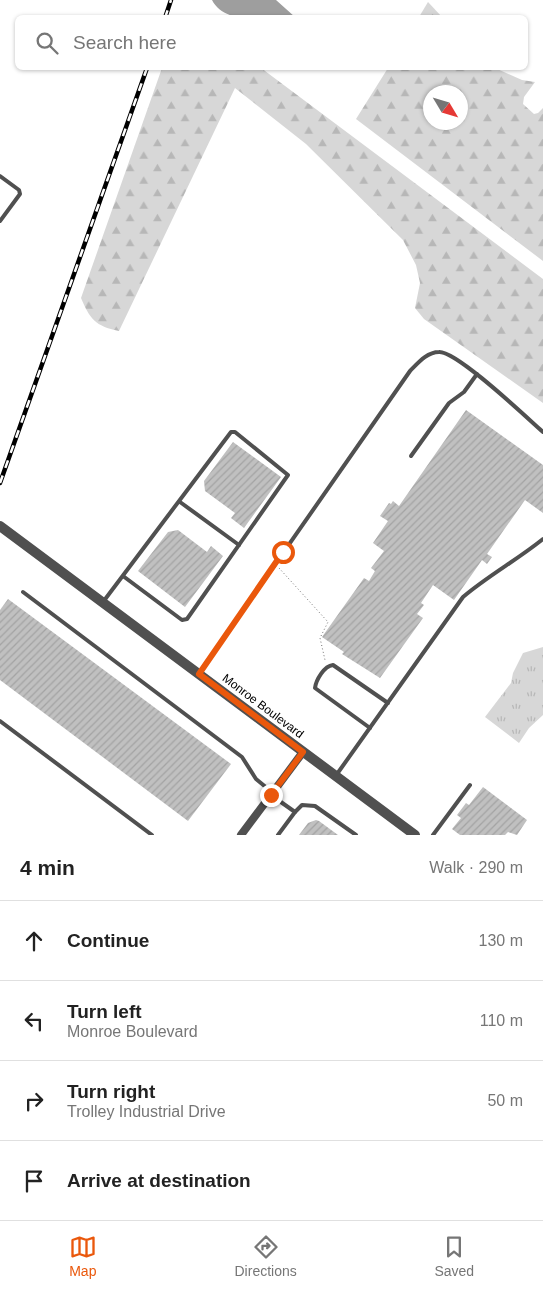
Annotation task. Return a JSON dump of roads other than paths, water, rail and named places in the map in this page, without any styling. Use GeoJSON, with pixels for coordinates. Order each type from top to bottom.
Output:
{"type":"FeatureCollection","features":[{"type":"Feature","properties":{"kind":"street","name":"Monroe Boulevard"},"geometry":{"type":"LineString","coordinates":[[0,526],[416,835]]}},
{"type":"Feature","properties":{"kind":"street"},"geometry":{"type":"LineString","coordinates":[[242,835],[303,752]]}},
{"type":"Feature","properties":{"kind":"lane"},"geometry":{"type":"LineString","coordinates":[[0,176],[19,190],[20,194],[0,222]]}},
{"type":"Feature","properties":{"kind":"lane"},"geometry":{"type":"LineString","coordinates":[[199,674],[410,370],[428,355],[440,351],[451,356],[477,374],[543,432]]}},
{"type":"Feature","properties":{"kind":"lane"},"geometry":{"type":"LineString","coordinates":[[411,456],[449,403],[464,392],[477,374]]}},
{"type":"Feature","properties":{"kind":"lane"},"geometry":{"type":"LineString","coordinates":[[103,602],[231,432],[235,432],[288,475],[187,619],[182,620],[123,576]]}},
{"type":"Feature","properties":{"kind":"lane"},"geometry":{"type":"LineString","coordinates":[[180,502],[239,545]]}},
{"type":"Feature","properties":{"kind":"lane"},"geometry":{"type":"LineString","coordinates":[[336,776],[463,597],[489,575],[514,562],[543,539]]}},
{"type":"Feature","properties":{"kind":"lane"},"geometry":{"type":"LineString","coordinates":[[23,592],[242,756],[256,779],[295,812]]}},
{"type":"Feature","properties":{"kind":"lane"},"geometry":{"type":"LineString","coordinates":[[370,728],[315,688],[328,666],[333,665],[388,703]]}},
{"type":"Feature","properties":{"kind":"lane"},"geometry":{"type":"LineString","coordinates":[[0,721],[152,835]]}},
{"type":"Feature","properties":{"kind":"lane"},"geometry":{"type":"LineString","coordinates":[[433,835],[470,785]]}},
{"type":"Feature","properties":{"kind":"lane"},"geometry":{"type":"LineString","coordinates":[[278,835],[302,805],[315,806],[356,835]]}},
{"type":"Feature","properties":{"kind":"railway"},"geometry":{"type":"LineString","coordinates":[[166,15],[171,0]]}},
{"type":"Feature","properties":{"kind":"railway"},"geometry":{"type":"LineString","coordinates":[[0,483],[146,70]]}}]}
